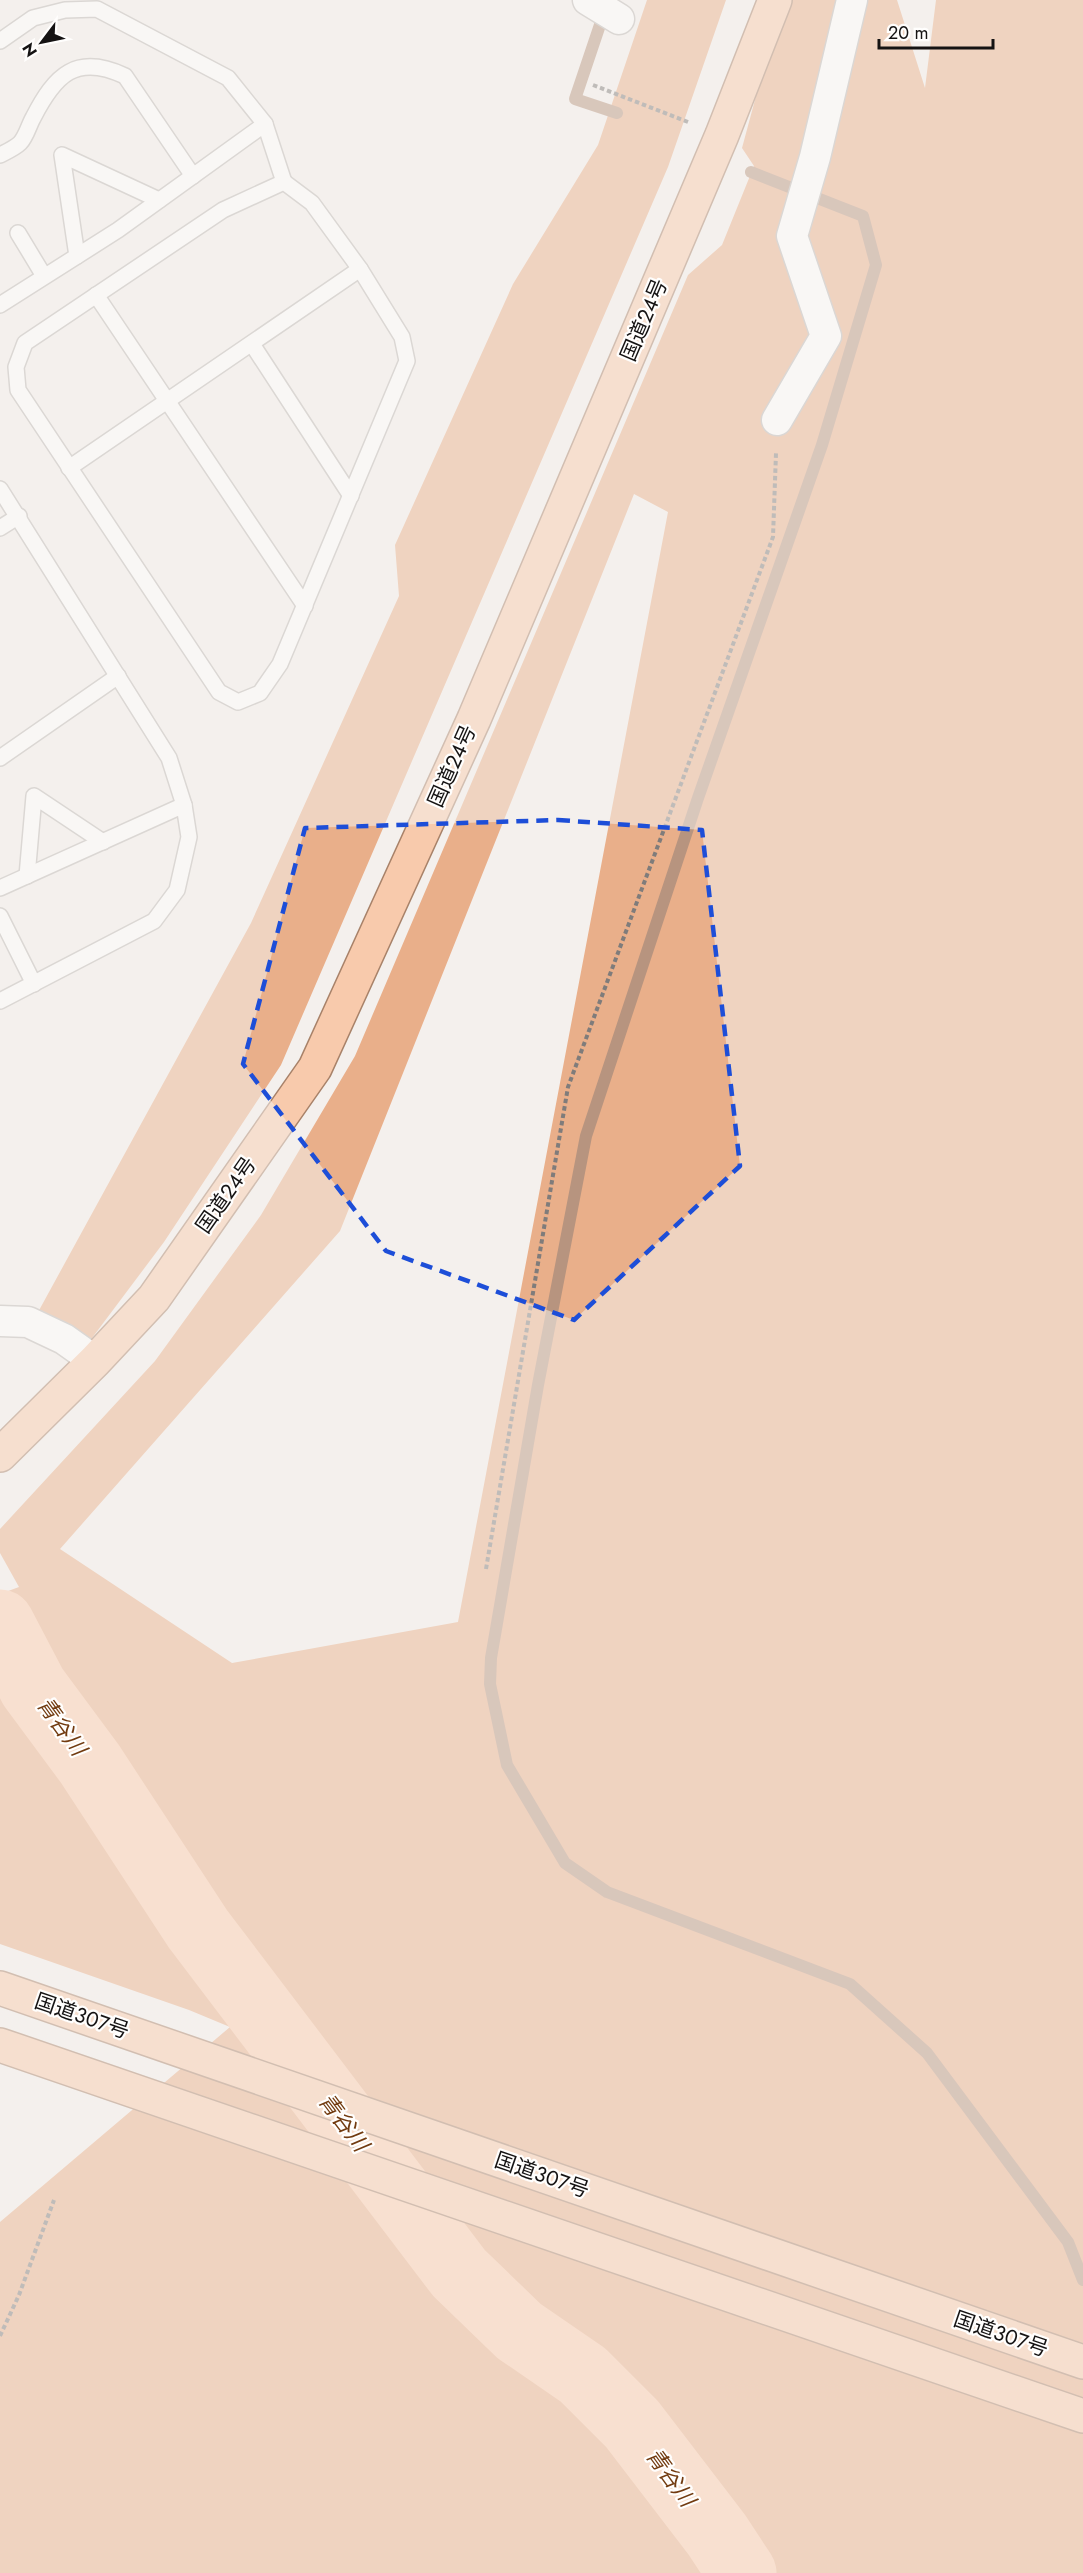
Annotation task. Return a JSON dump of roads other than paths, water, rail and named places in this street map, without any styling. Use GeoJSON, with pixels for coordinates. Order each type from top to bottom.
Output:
{"type":"FeatureCollection","features":[{"type":"Feature","properties":{"kind":"highway","name":"国道24号"},"geometry":{"type":"LineString","coordinates":[[0,1455],[95,1361],[154,1298],[315,1068],[474,719],[722,135],[775,0]]}},
{"type":"Feature","properties":{"kind":"highway","name":"国道307号"},"geometry":{"type":"LineString","coordinates":[[0,1988],[1083,2362]]}},
{"type":"Feature","properties":{"kind":"highway"},"geometry":{"type":"LineString","coordinates":[[0,2045],[1083,2416]]}},
{"type":"Feature","properties":{"kind":"street"},"geometry":{"type":"LineString","coordinates":[[588,0],[619,19]]}},
{"type":"Feature","properties":{"kind":"street"},"geometry":{"type":"LineString","coordinates":[[777,420],[826,336],[792,236],[815,158],[852,0]]}},
{"type":"Feature","properties":{"kind":"street"},"geometry":{"type":"LineString","coordinates":[[0,1321],[28,1322],[64,1338],[95,1361]]}},
{"type":"Feature","properties":{"kind":"lane"},"geometry":{"type":"LineString","coordinates":[[0,41],[33,18],[65,9],[97,9],[228,78],[265,124],[284,182],[312,203],[360,269],[402,337],[407,361],[280,664],[260,693],[238,702],[219,693],[69,468],[18,390],[16,367],[25,343],[223,210],[284,182]]}},
{"type":"Feature","properties":{"kind":"lane"},"geometry":{"type":"LineString","coordinates":[[0,155],[22,142],[34,116],[57,80],[72,68],[108,68],[125,76],[193,176]]}},
{"type":"Feature","properties":{"kind":"lane"},"geometry":{"type":"LineString","coordinates":[[0,305],[159,200],[265,124]]}},
{"type":"Feature","properties":{"kind":"lane"},"geometry":{"type":"LineString","coordinates":[[77,256],[62,155],[159,200]]}},
{"type":"Feature","properties":{"kind":"lane"},"geometry":{"type":"LineString","coordinates":[[18,233],[44,276]]}},
{"type":"Feature","properties":{"kind":"lane"},"geometry":{"type":"LineString","coordinates":[[69,468],[360,269]]}},
{"type":"Feature","properties":{"kind":"lane"},"geometry":{"type":"LineString","coordinates":[[96,295],[305,606]]}},
{"type":"Feature","properties":{"kind":"lane"},"geometry":{"type":"LineString","coordinates":[[252,344],[351,496]]}},
{"type":"Feature","properties":{"kind":"lane"},"geometry":{"type":"LineString","coordinates":[[0,489],[169,758],[184,805],[189,837],[177,890],[154,921],[0,1001]]}},
{"type":"Feature","properties":{"kind":"lane"},"geometry":{"type":"LineString","coordinates":[[0,528],[18,516]]}},
{"type":"Feature","properties":{"kind":"lane"},"geometry":{"type":"LineString","coordinates":[[0,758],[118,676]]}},
{"type":"Feature","properties":{"kind":"lane"},"geometry":{"type":"LineString","coordinates":[[27,876],[34,796],[103,842]]}},
{"type":"Feature","properties":{"kind":"lane"},"geometry":{"type":"LineString","coordinates":[[0,888],[184,805]]}},
{"type":"Feature","properties":{"kind":"lane"},"geometry":{"type":"LineString","coordinates":[[0,916],[34,984]]}},
{"type":"Feature","properties":{"kind":"waterway"},"geometry":{"type":"LineString","coordinates":[[605,10],[575,99],[617,113]]}},
{"type":"Feature","properties":{"kind":"waterway"},"geometry":{"type":"LineString","coordinates":[[751,172],[863,216],[876,265],[822,445],[698,798],[586,1136],[538,1385],[491,1658],[490,1684],[507,1765],[565,1863],[607,1892],[850,1984],[927,2053],[1068,2242],[1083,2280]]}},
{"type":"Feature","properties":{"kind":"waterway","name":"青谷川"},"geometry":{"type":"LineString","coordinates":[[0,1624],[33,1687],[90,1764],[198,1929],[459,2273],[519,2331],[583,2375],[632,2424],[717,2535],[742,2573]]}}]}
